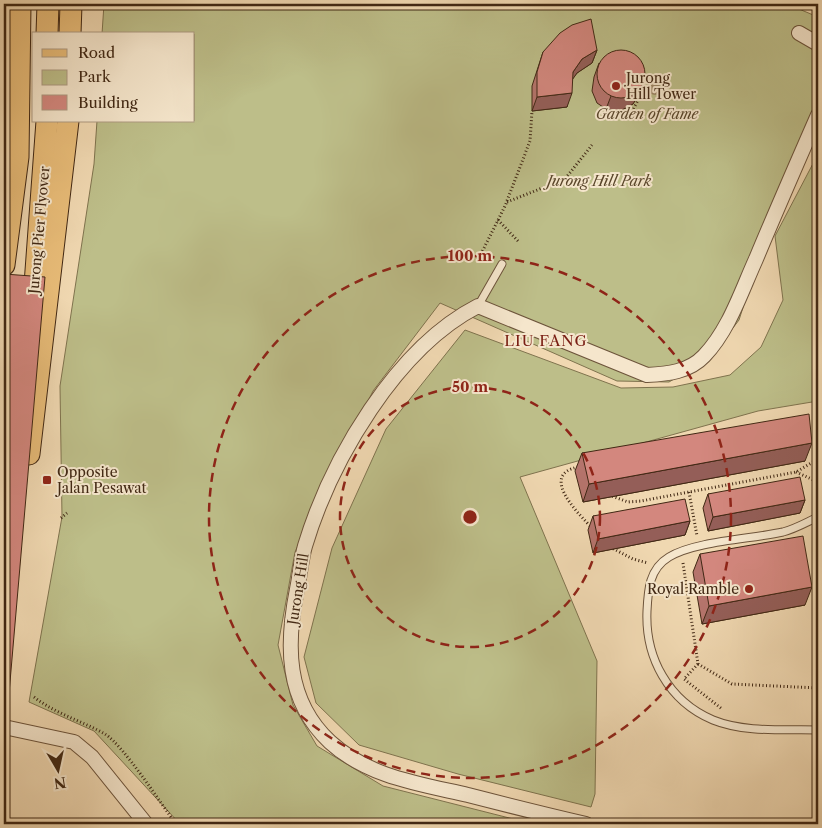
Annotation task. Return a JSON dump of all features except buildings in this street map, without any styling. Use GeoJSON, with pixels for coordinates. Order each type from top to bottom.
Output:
{"type":"FeatureCollection","features":[{"type":"Feature","properties":{"kind":"main road","name":"Jurong Pier Flyover"},"geometry":{"type":"LineString","coordinates":[[4,264],[18,157],[20,4]]}},
{"type":"Feature","properties":{"kind":"main road"},"geometry":{"type":"LineString","coordinates":[[48,4],[48,32]]}},
{"type":"Feature","properties":{"kind":"main road"},"geometry":{"type":"LineString","coordinates":[[70,32],[71,4]]}},
{"type":"Feature","properties":{"kind":"main road","name":"Jurong Pier Flyover"},"geometry":{"type":"LineString","coordinates":[[35,400],[32,320],[47,122]]}},
{"type":"Feature","properties":{"kind":"main road"},"geometry":{"type":"LineString","coordinates":[[26,473],[68,122]]}},
{"type":"Feature","properties":{"kind":"street"},"geometry":{"type":"LineString","coordinates":[[799,33],[818,44]]}},
{"type":"Feature","properties":{"kind":"street"},"geometry":{"type":"LineString","coordinates":[[478,306],[647,375],[672,373],[688,367],[703,358],[720,336],[818,116]]}},
{"type":"Feature","properties":{"kind":"street","name":"Jurong Hill"},"geometry":{"type":"LineString","coordinates":[[478,306],[455,318],[406,363],[362,422],[328,482],[305,547],[291,619],[291,670],[300,702],[311,721],[330,742],[360,763],[385,776],[586,824]]}},
{"type":"Feature","properties":{"kind":"street"},"geometry":{"type":"LineString","coordinates":[[4,727],[74,742],[92,757],[146,824]]}},
{"type":"Feature","properties":{"kind":"lane"},"geometry":{"type":"LineString","coordinates":[[478,306],[502,264]]}},
{"type":"Feature","properties":{"kind":"lane"},"geometry":{"type":"LineString","coordinates":[[818,517],[786,532],[699,547],[669,557],[659,565],[652,576],[648,588],[647,618],[650,650],[662,677],[683,701],[713,720],[744,727],[818,730]]}},
{"type":"Feature","properties":{"kind":"path"},"geometry":{"type":"LineString","coordinates":[[643,80],[646,86]]}},
{"type":"Feature","properties":{"kind":"path"},"geometry":{"type":"LineString","coordinates":[[646,86],[661,84]]}},
{"type":"Feature","properties":{"kind":"path"},"geometry":{"type":"LineString","coordinates":[[612,118],[631,113],[646,86]]}},
{"type":"Feature","properties":{"kind":"path"},"geometry":{"type":"LineString","coordinates":[[502,264],[482,252],[507,203],[530,141],[532,111]]}},
{"type":"Feature","properties":{"kind":"path"},"geometry":{"type":"LineString","coordinates":[[507,203],[565,179],[592,145]]}},
{"type":"Feature","properties":{"kind":"path"},"geometry":{"type":"LineString","coordinates":[[498,220],[518,241]]}},
{"type":"Feature","properties":{"kind":"path"},"geometry":{"type":"LineString","coordinates":[[605,492],[628,502],[796,472],[818,459]]}},
{"type":"Feature","properties":{"kind":"path"},"geometry":{"type":"LineString","coordinates":[[584,467],[577,467],[566,472],[562,478],[562,489],[570,506],[597,533]]}},
{"type":"Feature","properties":{"kind":"path"},"geometry":{"type":"LineString","coordinates":[[796,472],[818,482]]}},
{"type":"Feature","properties":{"kind":"path"},"geometry":{"type":"LineString","coordinates":[[689,492],[699,547]]}},
{"type":"Feature","properties":{"kind":"path"},"geometry":{"type":"LineString","coordinates":[[61,518],[68,513]]}},
{"type":"Feature","properties":{"kind":"path"},"geometry":{"type":"LineString","coordinates":[[603,540],[610,547],[633,559],[659,565]]}},
{"type":"Feature","properties":{"kind":"path"},"geometry":{"type":"LineString","coordinates":[[681,552],[698,664]]}},
{"type":"Feature","properties":{"kind":"path"},"geometry":{"type":"LineString","coordinates":[[698,664],[732,684],[818,688]]}},
{"type":"Feature","properties":{"kind":"path"},"geometry":{"type":"LineString","coordinates":[[698,664],[684,679],[744,727]]}},
{"type":"Feature","properties":{"kind":"path"},"geometry":{"type":"LineString","coordinates":[[34,698],[56,712],[106,735],[129,760],[176,824]]}},
{"type":"Feature","properties":{"kind":"green space","name":"Jurong Hill Park"},"geometry":{"type":"Polygon","coordinates":[[[104,4],[787,4],[818,17],[818,135],[765,238],[739,320],[710,358],[669,382],[617,381],[440,303],[373,391],[295,552],[278,645],[293,705],[317,746],[383,786],[533,824],[180,824],[94,731],[29,702],[62,517],[60,386],[94,164],[97,122],[195,122],[195,32],[102,32],[104,4]]]}},
{"type":"Feature","properties":{"kind":"green space"},"geometry":{"type":"Polygon","coordinates":[[[818,154],[818,401],[758,411],[520,477],[597,661],[595,794],[591,807],[458,774],[359,745],[316,703],[304,657],[332,548],[386,429],[465,330],[621,388],[673,387],[730,375],[761,347],[783,300],[775,236],[818,154]]]}},
{"type":"Feature","properties":{"kind":"place","name":"Jurong Hill Tower"},"geometry":{"type":"Point","coordinates":[616,86]}},
{"type":"Feature","properties":{"kind":"place","name":"Opposite Jalan Pesawat"},"geometry":{"type":"Point","coordinates":[47,480]}},
{"type":"Feature","properties":{"kind":"place","name":"Royal Ramble"},"geometry":{"type":"Point","coordinates":[749,589]}},
{"type":"Feature","properties":{"kind":"district","name":"LIU FANG"},"geometry":{"type":"Point","coordinates":[546,341]}},
{"type":"Feature","properties":{"kind":"park label","name":"Garden of Fame"},"geometry":{"type":"Point","coordinates":[647,114]}}]}
